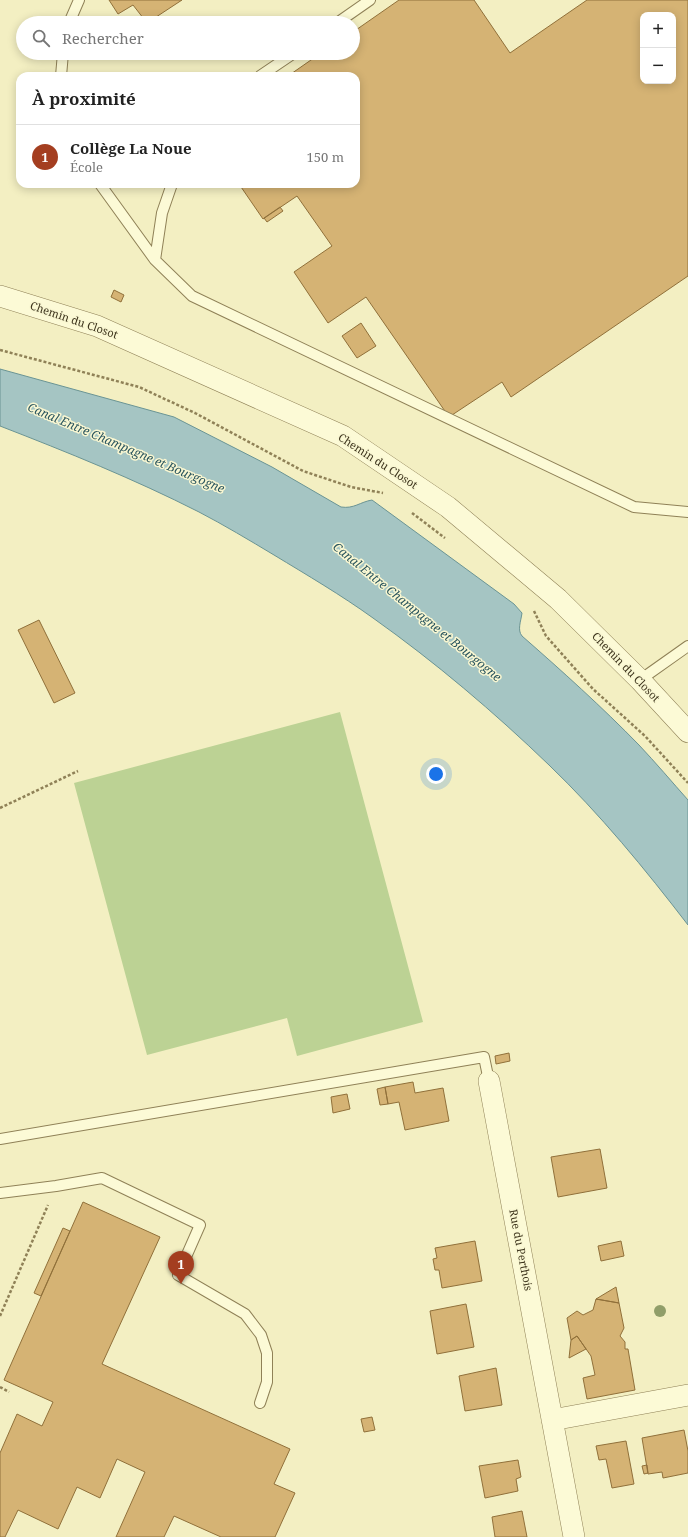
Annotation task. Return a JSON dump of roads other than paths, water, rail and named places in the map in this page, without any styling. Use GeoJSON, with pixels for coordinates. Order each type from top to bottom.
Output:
{"type":"FeatureCollection","features":[{"type":"Feature","properties":{"kind":"street","name":"Chemin du Closot"},"geometry":{"type":"LineString","coordinates":[[0,296],[97,326],[343,436],[448,507],[558,599],[640,680],[688,732]]}},
{"type":"Feature","properties":{"kind":"street","name":"Rue du Perthois"},"geometry":{"type":"LineString","coordinates":[[489,1081],[574,1537]]}},
{"type":"Feature","properties":{"kind":"street"},"geometry":{"type":"LineString","coordinates":[[552,1420],[688,1395]]}},
{"type":"Feature","properties":{"kind":"lane"},"geometry":{"type":"LineString","coordinates":[[72,16],[79,0]]}},
{"type":"Feature","properties":{"kind":"lane"},"geometry":{"type":"LineString","coordinates":[[347,16],[370,0]]}},
{"type":"Feature","properties":{"kind":"lane"},"geometry":{"type":"LineString","coordinates":[[61,72],[62,60]]}},
{"type":"Feature","properties":{"kind":"lane"},"geometry":{"type":"LineString","coordinates":[[266,72],[284,60]]}},
{"type":"Feature","properties":{"kind":"lane"},"geometry":{"type":"LineString","coordinates":[[103,188],[155,260],[192,296],[634,507],[688,512]]}},
{"type":"Feature","properties":{"kind":"lane"},"geometry":{"type":"LineString","coordinates":[[155,260],[162,213],[171,188]]}},
{"type":"Feature","properties":{"kind":"lane"},"geometry":{"type":"LineString","coordinates":[[640,680],[688,646]]}},
{"type":"Feature","properties":{"kind":"lane"},"geometry":{"type":"LineString","coordinates":[[0,1139],[484,1057],[489,1081]]}},
{"type":"Feature","properties":{"kind":"lane"},"geometry":{"type":"LineString","coordinates":[[0,1193],[56,1186],[102,1178],[200,1225],[178,1275],[245,1314],[261,1335],[267,1353],[267,1382],[260,1403]]}},
{"type":"Feature","properties":{"kind":"water","name":"Canal Entre Champagne et Bourgogne"},"geometry":{"type":"Polygon","coordinates":[[[0,369],[174,417],[272,467],[341,507],[350,507],[372,500],[514,604],[522,613],[520,628],[522,636],[582,689],[625,731],[688,800],[688,925],[622,842],[549,765],[464,688],[373,618],[349,601],[199,512],[100,466],[0,426],[0,369]]]}},
{"type":"Feature","properties":{"kind":"place","name":"Collège La Noue"},"geometry":{"type":"Point","coordinates":[181,1284]}}]}
